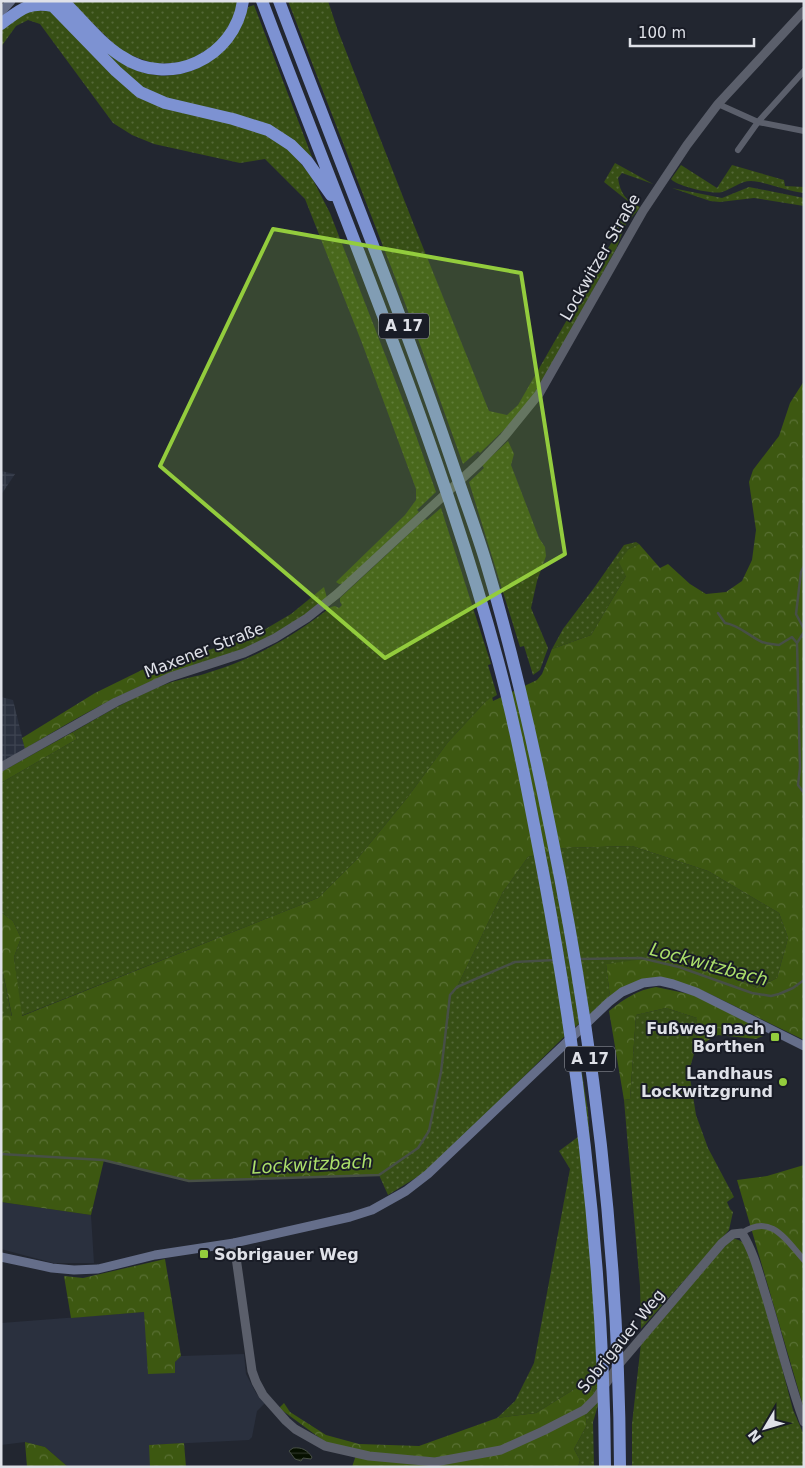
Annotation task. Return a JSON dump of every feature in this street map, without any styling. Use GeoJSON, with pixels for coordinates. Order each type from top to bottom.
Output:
{"type":"FeatureCollection","features":[{"type":"Feature","properties":{"kind":"highway"},"geometry":{"type":"LineString","coordinates":[[1,24],[30,5],[59,3],[120,56],[140,66],[171,70],[188,66],[204,59],[222,46],[240,18],[243,1]]}},
{"type":"Feature","properties":{"kind":"highway","name":"A 17"},"geometry":{"type":"LineString","coordinates":[[262,1],[391,336],[436,461],[470,564],[498,662],[522,760],[555,936],[579,1090],[598,1287],[605,1420],[605,1467]]}},
{"type":"Feature","properties":{"kind":"highway","name":"A 17"},"geometry":{"type":"LineString","coordinates":[[278,1],[424,379],[485,561],[513,657],[535,753],[572,938],[597,1104],[614,1290],[620,1467]]}},
{"type":"Feature","properties":{"kind":"highway"},"geometry":{"type":"LineString","coordinates":[[59,3],[116,72],[140,92],[171,105],[233,119],[268,130],[291,145],[307,161],[343,213]]}},
{"type":"Feature","properties":{"kind":"main road"},"geometry":{"type":"LineString","coordinates":[[1,12],[11,1]]}},
{"type":"Feature","properties":{"kind":"main road"},"geometry":{"type":"LineString","coordinates":[[1,24],[21,1]]}},
{"type":"Feature","properties":{"kind":"main road"},"geometry":{"type":"LineString","coordinates":[[1,1257],[52,1268],[74,1270],[98,1269],[155,1255],[234,1243],[350,1217],[372,1210],[406,1191],[452,1153],[609,1002],[622,992],[644,983],[660,981],[696,992],[804,1046]]}},
{"type":"Feature","properties":{"kind":"street","name":"Lockwitzer Straße"},"geometry":{"type":"LineString","coordinates":[[422,516],[479,462],[516,423],[539,394],[659,185],[686,145],[718,104],[804,10]]}},
{"type":"Feature","properties":{"kind":"street"},"geometry":{"type":"LineString","coordinates":[[738,150],[758,122],[804,71]]}},
{"type":"Feature","properties":{"kind":"street"},"geometry":{"type":"LineString","coordinates":[[718,104],[758,122],[804,131]]}},
{"type":"Feature","properties":{"kind":"street","name":"Maxener Straße"},"geometry":{"type":"LineString","coordinates":[[1,767],[65,730],[142,690],[170,677],[244,653],[275,638],[307,618],[337,594],[422,516]]}},
{"type":"Feature","properties":{"kind":"street"},"geometry":{"type":"LineString","coordinates":[[804,1260],[775,1228],[760,1226],[742,1233],[750,1247],[775,1323],[795,1399],[804,1422]]}},
{"type":"Feature","properties":{"kind":"street","name":"Sobrigauer Weg"},"geometry":{"type":"LineString","coordinates":[[234,1243],[252,1371],[263,1395],[281,1416],[295,1429],[325,1446],[369,1456],[435,1462],[501,1450],[584,1410],[596,1398],[620,1363],[722,1243],[733,1234],[742,1233]]}},
{"type":"Feature","properties":{"kind":"highlighted area"},"geometry":{"type":"Polygon","coordinates":[[[273,229],[521,273],[565,554],[385,658],[160,466],[273,229]]]}},
{"type":"Feature","properties":{"kind":"shaded area"},"geometry":{"type":"Polygon","coordinates":[[[1,471],[15,474],[1,495],[1,471]]]}},
{"type":"Feature","properties":{"kind":"shaded area"},"geometry":{"type":"Polygon","coordinates":[[[1,697],[13,700],[25,749],[1,764],[1,697]]]}},
{"type":"Feature","properties":{"kind":"shaded area"},"geometry":{"type":"Polygon","coordinates":[[[1,1202],[91,1215],[94,1263],[53,1263],[1,1249],[1,1202]]]}},
{"type":"Feature","properties":{"kind":"shaded area"},"geometry":{"type":"Polygon","coordinates":[[[144,1312],[175,1362],[181,1356],[244,1354],[246,1374],[256,1393],[265,1403],[257,1411],[252,1437],[249,1440],[150,1445],[150,1467],[68,1467],[45,1447],[25,1442],[1,1445],[1,1323],[144,1312]]]}},
{"type":"Feature","properties":{"kind":"shaded area"},"geometry":{"type":"Polygon","coordinates":[[[293,1448],[306,1451],[312,1457],[311,1459],[303,1458],[301,1461],[295,1459],[289,1451],[293,1448]]]}},
{"type":"Feature","properties":{"kind":"green space"},"geometry":{"type":"Polygon","coordinates":[[[70,1],[238,1],[235,17],[220,42],[186,62],[155,64],[122,52],[70,1]]]}},
{"type":"Feature","properties":{"kind":"green space"},"geometry":{"type":"Polygon","coordinates":[[[288,1],[328,1],[414,225],[489,411],[507,415],[518,405],[614,238],[629,202],[604,182],[615,163],[653,184],[622,173],[618,178],[624,196],[640,207],[639,209],[626,224],[616,249],[543,380],[528,402],[507,427],[480,453],[478,451],[463,464],[405,303],[288,1]]]}},
{"type":"Feature","properties":{"kind":"green space"},"geometry":{"type":"Polygon","coordinates":[[[254,5],[312,157],[309,157],[292,141],[165,100],[133,81],[63,7],[111,55],[123,64],[146,73],[165,76],[184,73],[201,66],[217,56],[231,42],[241,26],[248,7],[254,5]]]}},
{"type":"Feature","properties":{"kind":"green space"},"geometry":{"type":"Polygon","coordinates":[[[26,10],[50,11],[128,87],[265,134],[288,148],[311,176],[330,213],[409,416],[436,492],[417,510],[419,512],[343,584],[336,582],[405,515],[416,500],[416,489],[362,343],[305,199],[265,159],[240,163],[154,144],[132,135],[113,123],[40,24],[28,20],[16,26],[1,47],[1,31],[16,16],[26,10]]]}},
{"type":"Feature","properties":{"kind":"green space"},"geometry":{"type":"Polygon","coordinates":[[[681,165],[717,188],[732,165],[784,180],[785,186],[804,187],[804,193],[751,181],[743,182],[718,193],[695,189],[674,182],[671,179],[681,165]]]}},
{"type":"Feature","properties":{"kind":"green space"},"geometry":{"type":"Polygon","coordinates":[[[749,187],[804,198],[804,206],[754,198],[720,202],[710,201],[672,188],[722,198],[749,187]]]}},
{"type":"Feature","properties":{"kind":"green space"},"geometry":{"type":"Polygon","coordinates":[[[804,381],[804,1040],[706,992],[661,977],[610,997],[606,964],[637,960],[687,959],[757,988],[777,978],[788,938],[779,913],[708,871],[632,846],[564,848],[528,857],[503,892],[457,987],[450,995],[441,1072],[429,1131],[418,1148],[379,1175],[189,1181],[104,1160],[91,1215],[1,1202],[1,1015],[12,1016],[1,963],[1,912],[13,921],[21,938],[14,957],[22,1016],[318,898],[358,858],[407,798],[448,742],[485,702],[492,697],[493,701],[537,680],[542,674],[552,649],[591,635],[626,576],[619,562],[629,549],[639,544],[660,568],[668,564],[690,584],[706,594],[726,592],[742,581],[752,560],[756,530],[749,482],[753,470],[779,436],[790,403],[804,381]]]}},
{"type":"Feature","properties":{"kind":"green space"},"geometry":{"type":"Polygon","coordinates":[[[508,441],[514,454],[511,465],[539,538],[545,547],[546,556],[537,581],[531,608],[548,648],[540,670],[533,675],[524,646],[520,647],[469,482],[484,468],[482,465],[508,441]]]}},
{"type":"Feature","properties":{"kind":"green space"},"geometry":{"type":"Polygon","coordinates":[[[441,508],[491,664],[488,665],[497,695],[485,702],[448,742],[407,798],[358,858],[318,898],[21,1016],[14,957],[21,938],[13,921],[1,912],[1,783],[77,739],[73,732],[120,705],[169,683],[227,667],[259,653],[289,636],[331,607],[339,608],[342,605],[340,598],[425,519],[427,520],[441,508]]]}},
{"type":"Feature","properties":{"kind":"green space"},"geometry":{"type":"Polygon","coordinates":[[[636,542],[639,544],[629,549],[626,576],[591,635],[552,649],[563,629],[624,545],[636,542]]]}},
{"type":"Feature","properties":{"kind":"green space"},"geometry":{"type":"Polygon","coordinates":[[[324,587],[327,598],[278,633],[245,649],[194,666],[191,655],[250,638],[291,614],[324,587]]]}},
{"type":"Feature","properties":{"kind":"green space"},"geometry":{"type":"Polygon","coordinates":[[[191,655],[194,666],[149,682],[107,702],[25,749],[22,738],[95,693],[148,667],[191,655]]]}},
{"type":"Feature","properties":{"kind":"green space"},"geometry":{"type":"Polygon","coordinates":[[[73,732],[77,739],[1,783],[1,772],[73,732]]]}},
{"type":"Feature","properties":{"kind":"green space"},"geometry":{"type":"Polygon","coordinates":[[[632,846],[708,871],[779,913],[788,938],[777,978],[757,988],[687,959],[606,964],[610,997],[567,1034],[447,1152],[422,1174],[388,1195],[379,1175],[389,1169],[436,1094],[441,1071],[450,995],[457,987],[503,892],[528,857],[564,848],[632,846]]]}},
{"type":"Feature","properties":{"kind":"green space"},"geometry":{"type":"Polygon","coordinates":[[[1,963],[12,1017],[1,1015],[1,963]]]}},
{"type":"Feature","properties":{"kind":"green space"},"geometry":{"type":"Polygon","coordinates":[[[656,987],[694,995],[766,1030],[763,1036],[756,1039],[718,1035],[696,1047],[697,1018],[666,1008],[636,1015],[630,1099],[624,1100],[609,1011],[631,996],[643,990],[656,987]]]}},
{"type":"Feature","properties":{"kind":"green space"},"geometry":{"type":"Polygon","coordinates":[[[666,1008],[697,1018],[696,1047],[689,1071],[696,1115],[708,1148],[734,1197],[727,1202],[733,1212],[729,1230],[641,1329],[640,1286],[624,1100],[630,1099],[636,1015],[666,1008]]]}},
{"type":"Feature","properties":{"kind":"green space"},"geometry":{"type":"Polygon","coordinates":[[[577,1041],[588,1111],[599,1281],[603,1384],[594,1395],[589,1380],[536,1413],[497,1418],[515,1401],[534,1363],[570,1169],[559,1151],[586,1131],[577,1041]]]}},
{"type":"Feature","properties":{"kind":"green space"},"geometry":{"type":"Polygon","coordinates":[[[804,1165],[804,1409],[737,1180],[767,1176],[804,1165]]]}},
{"type":"Feature","properties":{"kind":"green space"},"geometry":{"type":"Polygon","coordinates":[[[733,1238],[741,1241],[748,1250],[764,1299],[793,1410],[804,1435],[804,1467],[632,1467],[632,1424],[641,1343],[708,1264],[733,1238]]]}},
{"type":"Feature","properties":{"kind":"green space"},"geometry":{"type":"Polygon","coordinates":[[[165,1259],[181,1356],[175,1362],[175,1373],[148,1374],[144,1312],[71,1318],[64,1276],[83,1278],[165,1259]]]}},
{"type":"Feature","properties":{"kind":"green space"},"geometry":{"type":"Polygon","coordinates":[[[589,1380],[594,1395],[584,1407],[587,1425],[574,1449],[580,1460],[578,1467],[352,1467],[357,1452],[328,1444],[279,1408],[284,1403],[290,1412],[326,1435],[359,1444],[419,1446],[497,1418],[536,1413],[589,1380]]]}},
{"type":"Feature","properties":{"kind":"green space"},"geometry":{"type":"Polygon","coordinates":[[[601,1395],[593,1422],[594,1467],[578,1467],[580,1460],[574,1449],[587,1425],[585,1414],[601,1395]]]}},
{"type":"Feature","properties":{"kind":"green space"},"geometry":{"type":"Polygon","coordinates":[[[25,1442],[45,1447],[68,1467],[27,1467],[25,1442]]]}},
{"type":"Feature","properties":{"kind":"green space"},"geometry":{"type":"Polygon","coordinates":[[[184,1443],[186,1467],[150,1467],[149,1445],[184,1443]]]}},
{"type":"Feature","properties":{"kind":"waterway"},"geometry":{"type":"LineString","coordinates":[[804,566],[801,572],[796,614],[804,629]]}},
{"type":"Feature","properties":{"kind":"waterway"},"geometry":{"type":"LineString","coordinates":[[718,613],[725,623],[739,628],[762,642],[779,645],[792,637],[797,643]]}},
{"type":"Feature","properties":{"kind":"waterway"},"geometry":{"type":"LineString","coordinates":[[804,632],[797,643],[800,768],[798,785],[804,793]]}},
{"type":"Feature","properties":{"kind":"waterway","name":"Lockwitzbach"},"geometry":{"type":"LineString","coordinates":[[578,959],[641,958],[679,967],[752,993],[771,996],[793,988],[804,980]]}},
{"type":"Feature","properties":{"kind":"waterway","name":"Lockwitzbach"},"geometry":{"type":"LineString","coordinates":[[1,1154],[103,1160],[189,1181],[379,1175],[418,1148],[429,1131],[441,1072],[450,995],[457,987],[515,962],[555,960]]}},
{"type":"Feature","properties":{"kind":"place","name":"Fußweg nach Borthen"},"geometry":{"type":"Point","coordinates":[775,1037]}},
{"type":"Feature","properties":{"kind":"place","name":"Landhaus Lockwitzgrund"},"geometry":{"type":"Point","coordinates":[783,1082]}},
{"type":"Feature","properties":{"kind":"place","name":"Sobrigauer Weg"},"geometry":{"type":"Point","coordinates":[204,1254]}}]}
